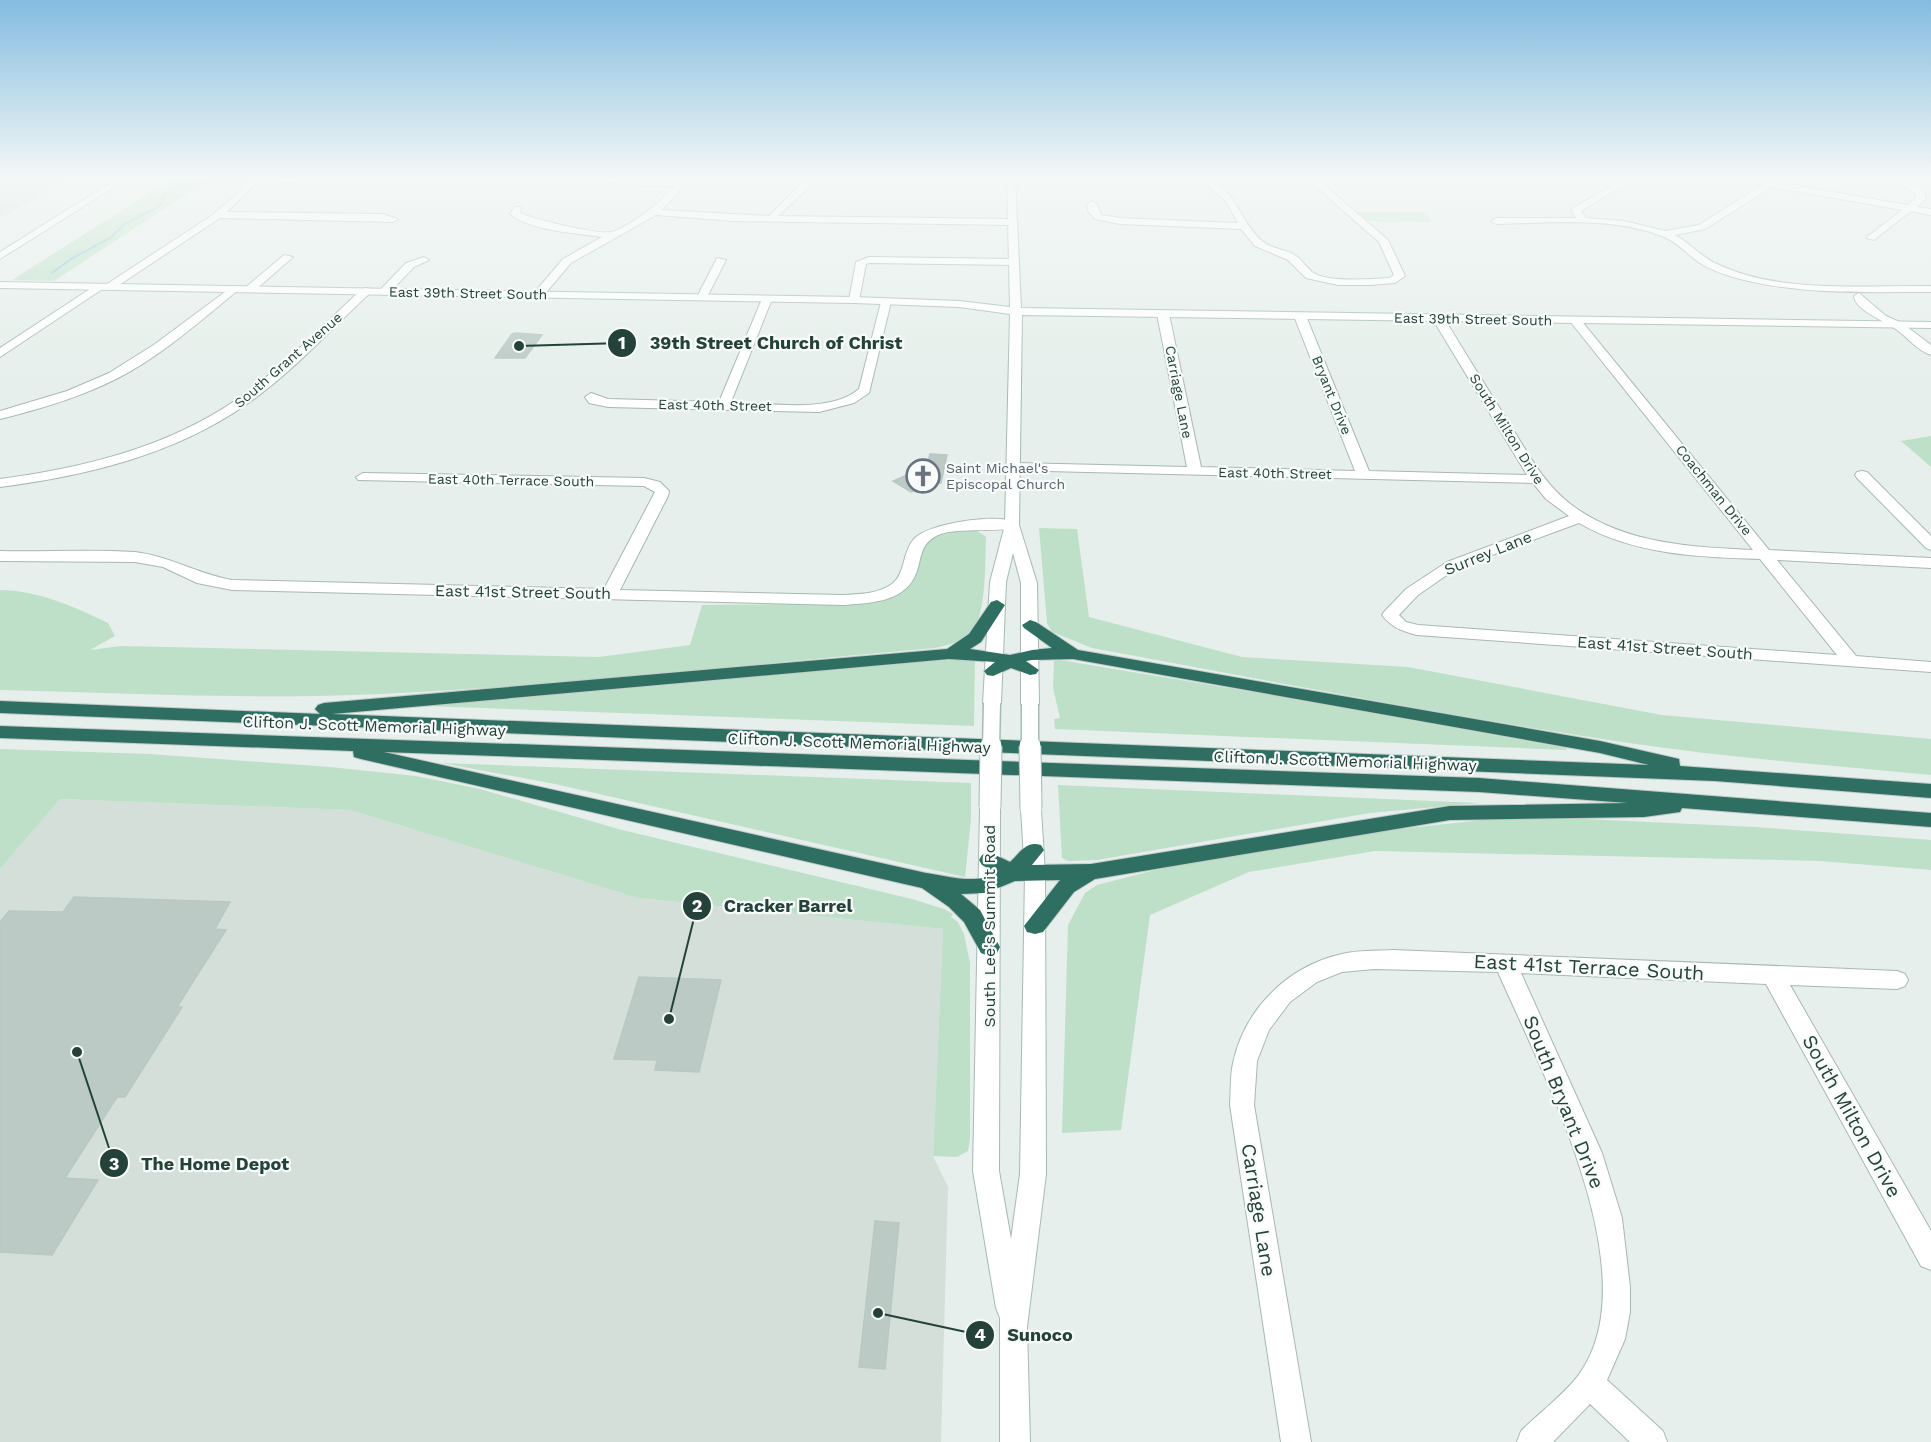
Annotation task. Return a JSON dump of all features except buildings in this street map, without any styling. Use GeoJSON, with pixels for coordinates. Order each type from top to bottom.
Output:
{"type":"FeatureCollection","features":[{"type":"Feature","properties":{"kind":"highway"},"geometry":{"type":"LineString","coordinates":[[948,654],[975,638],[997,605]]}},
{"type":"Feature","properties":{"kind":"highway"},"geometry":{"type":"LineString","coordinates":[[1030,625],[1073,654]]}},
{"type":"Feature","properties":{"kind":"highway"},"geometry":{"type":"LineString","coordinates":[[260,716],[411,700],[948,654],[999,662],[1030,662],[1073,654],[1600,747],[1715,774],[1931,791]]}},
{"type":"Feature","properties":{"kind":"highway","name":"Clifton J. Scott Memorial Highway"},"geometry":{"type":"LineString","coordinates":[[0,707],[1715,774]]}},
{"type":"Feature","properties":{"kind":"highway","name":"Clifton J. Scott Memorial Highway"},"geometry":{"type":"LineString","coordinates":[[0,732],[1479,785],[1717,801]]}},
{"type":"Feature","properties":{"kind":"highway"},"geometry":{"type":"LineString","coordinates":[[324,744],[447,774],[926,881],[963,886],[990,886],[1028,866]]}},
{"type":"Feature","properties":{"kind":"highway"},"geometry":{"type":"LineString","coordinates":[[989,860],[1091,872],[1450,813],[1644,810],[1717,801],[1931,820]]}},
{"type":"Feature","properties":{"kind":"highway"},"geometry":{"type":"LineString","coordinates":[[1035,926],[1066,886],[1091,872]]}},
{"type":"Feature","properties":{"kind":"highway"},"geometry":{"type":"LineString","coordinates":[[926,881],[972,916],[989,947]]}},
{"type":"Feature","properties":{"kind":"street"},"geometry":{"type":"LineString","coordinates":[[0,256],[20,243]]}},
{"type":"Feature","properties":{"kind":"street"},"geometry":{"type":"LineString","coordinates":[[0,353],[177,243]]}},
{"type":"Feature","properties":{"kind":"street"},"geometry":{"type":"LineString","coordinates":[[538,295],[561,265],[601,243]]}},
{"type":"Feature","properties":{"kind":"street","name":"South Lee's Summit Road"},"geometry":{"type":"LineString","coordinates":[[1014,243],[1016,311],[1012,525],[998,582],[999,662],[992,703],[986,1170],[1013,1327],[1015,1442]]}},
{"type":"Feature","properties":{"kind":"street"},"geometry":{"type":"LineString","coordinates":[[1258,243],[1292,258],[1310,276],[1321,280],[1391,281],[1400,276],[1399,269],[1384,243]]}},
{"type":"Feature","properties":{"kind":"street"},"geometry":{"type":"LineString","coordinates":[[1681,243],[1702,260],[1737,275],[1786,285],[1931,289]]}},
{"type":"Feature","properties":{"kind":"street"},"geometry":{"type":"LineString","coordinates":[[121,287],[162,258],[165,252]]}},
{"type":"Feature","properties":{"kind":"street"},"geometry":{"type":"LineString","coordinates":[[552,295],[578,256]]}},
{"type":"Feature","properties":{"kind":"street"},"geometry":{"type":"LineString","coordinates":[[250,289],[288,257]]}},
{"type":"Feature","properties":{"kind":"street"},"geometry":{"type":"LineString","coordinates":[[384,292],[410,265],[424,260]]}},
{"type":"Feature","properties":{"kind":"street"},"geometry":{"type":"LineString","coordinates":[[702,297],[721,260]]}},
{"type":"Feature","properties":{"kind":"street"},"geometry":{"type":"LineString","coordinates":[[854,300],[861,262],[881,260],[1014,262]]}},
{"type":"Feature","properties":{"kind":"street","name":"East 39th Street South"},"geometry":{"type":"LineString","coordinates":[[0,285],[854,300],[1016,311],[1931,326]]}},
{"type":"Feature","properties":{"kind":"street"},"geometry":{"type":"LineString","coordinates":[[1849,288],[1859,296],[1859,300],[1881,318],[1898,325],[1931,351]]}},
{"type":"Feature","properties":{"kind":"street"},"geometry":{"type":"LineString","coordinates":[[0,416],[62,398],[116,375],[233,289]]}},
{"type":"Feature","properties":{"kind":"street","name":"South Grant Avenue"},"geometry":{"type":"LineString","coordinates":[[0,483],[49,476],[111,460],[172,439],[218,417],[256,391],[366,291]]}},
{"type":"Feature","properties":{"kind":"street"},"geometry":{"type":"LineString","coordinates":[[724,405],[767,299]]}},
{"type":"Feature","properties":{"kind":"street","name":"East 40th Street"},"geometry":{"type":"LineString","coordinates":[[591,397],[593,400],[608,403],[819,408],[840,404],[857,398],[865,390],[886,302]]}},
{"type":"Feature","properties":{"kind":"street","name":"Carriage Lane"},"geometry":{"type":"LineString","coordinates":[[1163,314],[1195,471]]}},
{"type":"Feature","properties":{"kind":"street","name":"Bryant Drive"},"geometry":{"type":"LineString","coordinates":[[1300,316],[1364,475]]}},
{"type":"Feature","properties":{"kind":"street","name":"South Milton Drive"},"geometry":{"type":"LineString","coordinates":[[1438,318],[1546,491],[1578,518],[1617,534],[1667,548],[1706,553],[1767,555]]}},
{"type":"Feature","properties":{"kind":"street","name":"Coachman Drive"},"geometry":{"type":"LineString","coordinates":[[1575,320],[1851,661]]}},
{"type":"Feature","properties":{"kind":"street","name":"East 40th Street"},"geometry":{"type":"LineString","coordinates":[[1013,467],[1537,478]]}},
{"type":"Feature","properties":{"kind":"street"},"geometry":{"type":"LineString","coordinates":[[1862,475],[1931,545]]}},
{"type":"Feature","properties":{"kind":"street","name":"East 40th Terrace South"},"geometry":{"type":"LineString","coordinates":[[363,477],[644,482],[658,487],[662,491],[661,496],[609,595]]}},
{"type":"Feature","properties":{"kind":"street","name":"Surrey Lane"},"geometry":{"type":"LineString","coordinates":[[1400,625],[1390,615],[1412,592],[1437,573],[1452,565],[1578,518]]}},
{"type":"Feature","properties":{"kind":"street","name":"South Lee's Summit Road"},"geometry":{"type":"LineString","coordinates":[[1012,525],[1029,583],[1031,809],[1028,866],[1035,926],[1034,1174],[1013,1327]]}},
{"type":"Feature","properties":{"kind":"street","name":"East 41st Street South"},"geometry":{"type":"LineString","coordinates":[[0,556],[135,556],[167,563],[203,580],[232,585],[609,595],[868,598],[892,592],[905,582],[915,547],[930,533],[958,526],[1012,525]]}},
{"type":"Feature","properties":{"kind":"street"},"geometry":{"type":"LineString","coordinates":[[1767,555],[1931,563]]}},
{"type":"Feature","properties":{"kind":"street","name":"East 41st Street South"},"geometry":{"type":"LineString","coordinates":[[1400,625],[1417,630],[1931,667]]}},
{"type":"Feature","properties":{"kind":"street","name":"East 41st Terrace South"},"geometry":{"type":"LineString","coordinates":[[1287,990],[1301,978],[1341,963],[1393,959],[1897,980]]}},
{"type":"Feature","properties":{"kind":"street","name":"South Bryant Drive"},"geometry":{"type":"LineString","coordinates":[[1505,962],[1589,1153],[1609,1218],[1616,1287],[1616,1312],[1611,1339],[1590,1384],[1532,1442]]}},
{"type":"Feature","properties":{"kind":"street","name":"South Milton Drive"},"geometry":{"type":"LineString","coordinates":[[1773,975],[1931,1257]]}},
{"type":"Feature","properties":{"kind":"street","name":"Carriage Lane"},"geometry":{"type":"LineString","coordinates":[[1287,990],[1260,1023],[1246,1057],[1242,1106],[1296,1442]]}},
{"type":"Feature","properties":{"kind":"street"},"geometry":{"type":"LineString","coordinates":[[1590,1384],[1652,1442]]}},
{"type":"Feature","properties":{"kind":"shaded area"},"geometry":{"type":"Polygon","coordinates":[[[60,799],[350,810],[638,898],[943,929],[933,1156],[948,1187],[941,1442],[0,1442],[0,869],[60,799]]]}},
{"type":"Feature","properties":{"kind":"green space"},"geometry":{"type":"Polygon","coordinates":[[[70,243],[112,243],[54,281],[12,280],[70,243]]]}},
{"type":"Feature","properties":{"kind":"green space"},"geometry":{"type":"Polygon","coordinates":[[[1931,436],[1931,467],[1901,441],[1931,436]]]}},
{"type":"Feature","properties":{"kind":"green space"},"geometry":{"type":"Polygon","coordinates":[[[1039,528],[1077,529],[1089,617],[1242,657],[1408,667],[1662,715],[1931,739],[1931,775],[1742,757],[1562,733],[1092,648],[1052,632],[1047,623],[1039,528]]]}},
{"type":"Feature","properties":{"kind":"green space"},"geometry":{"type":"Polygon","coordinates":[[[965,529],[976,530],[986,537],[984,588],[980,615],[976,626],[962,640],[935,648],[589,680],[381,694],[238,696],[0,690],[0,590],[42,596],[108,623],[115,636],[90,650],[121,646],[599,657],[690,645],[702,605],[870,603],[891,598],[914,580],[924,544],[934,537],[965,529]]]}},
{"type":"Feature","properties":{"kind":"green space"},"geometry":{"type":"Polygon","coordinates":[[[975,659],[974,726],[425,706],[975,659]]]}},
{"type":"Feature","properties":{"kind":"green space"},"geometry":{"type":"Polygon","coordinates":[[[1060,660],[1265,694],[1567,750],[1055,729],[1054,719],[1060,718],[1053,688],[1054,661],[1060,660]]]}},
{"type":"Feature","properties":{"kind":"green space"},"geometry":{"type":"Polygon","coordinates":[[[0,749],[150,754],[330,767],[416,776],[480,789],[622,830],[912,899],[944,909],[953,914],[951,917],[958,922],[964,934],[970,963],[970,1138],[968,1151],[957,1157],[933,1156],[943,929],[638,898],[350,810],[60,799],[0,869],[0,749]]]}},
{"type":"Feature","properties":{"kind":"green space"},"geometry":{"type":"Polygon","coordinates":[[[442,763],[971,783],[971,820],[965,877],[555,784],[442,763]]]}},
{"type":"Feature","properties":{"kind":"green space"},"geometry":{"type":"Polygon","coordinates":[[[1058,785],[1479,803],[1370,813],[1097,860],[1068,861],[1062,858],[1058,785]]]}},
{"type":"Feature","properties":{"kind":"green space"},"geometry":{"type":"Polygon","coordinates":[[[1564,818],[1756,827],[1931,840],[1931,870],[1820,861],[1375,851],[1249,872],[1150,915],[1121,1130],[1062,1133],[1068,925],[1085,893],[1097,885],[1159,869],[1362,833],[1483,820],[1564,818]]]}},
{"type":"Feature","properties":{"kind":"waterway"},"geometry":{"type":"LineString","coordinates":[[52,273],[71,259],[100,243]]}},
{"type":"Feature","properties":{"kind":"place","name":"39th Street Church of Christ"},"geometry":{"type":"Point","coordinates":[519,346]}},
{"type":"Feature","properties":{"kind":"place","name":"Saint Michael's Episcopal Church"},"geometry":{"type":"Point","coordinates":[923,476]}},
{"type":"Feature","properties":{"kind":"place","name":"Cracker Barrel"},"geometry":{"type":"Point","coordinates":[669,1019]}},
{"type":"Feature","properties":{"kind":"place","name":"The Home Depot"},"geometry":{"type":"Point","coordinates":[77,1052]}},
{"type":"Feature","properties":{"kind":"place","name":"Sunoco"},"geometry":{"type":"Point","coordinates":[878,1313]}}]}
